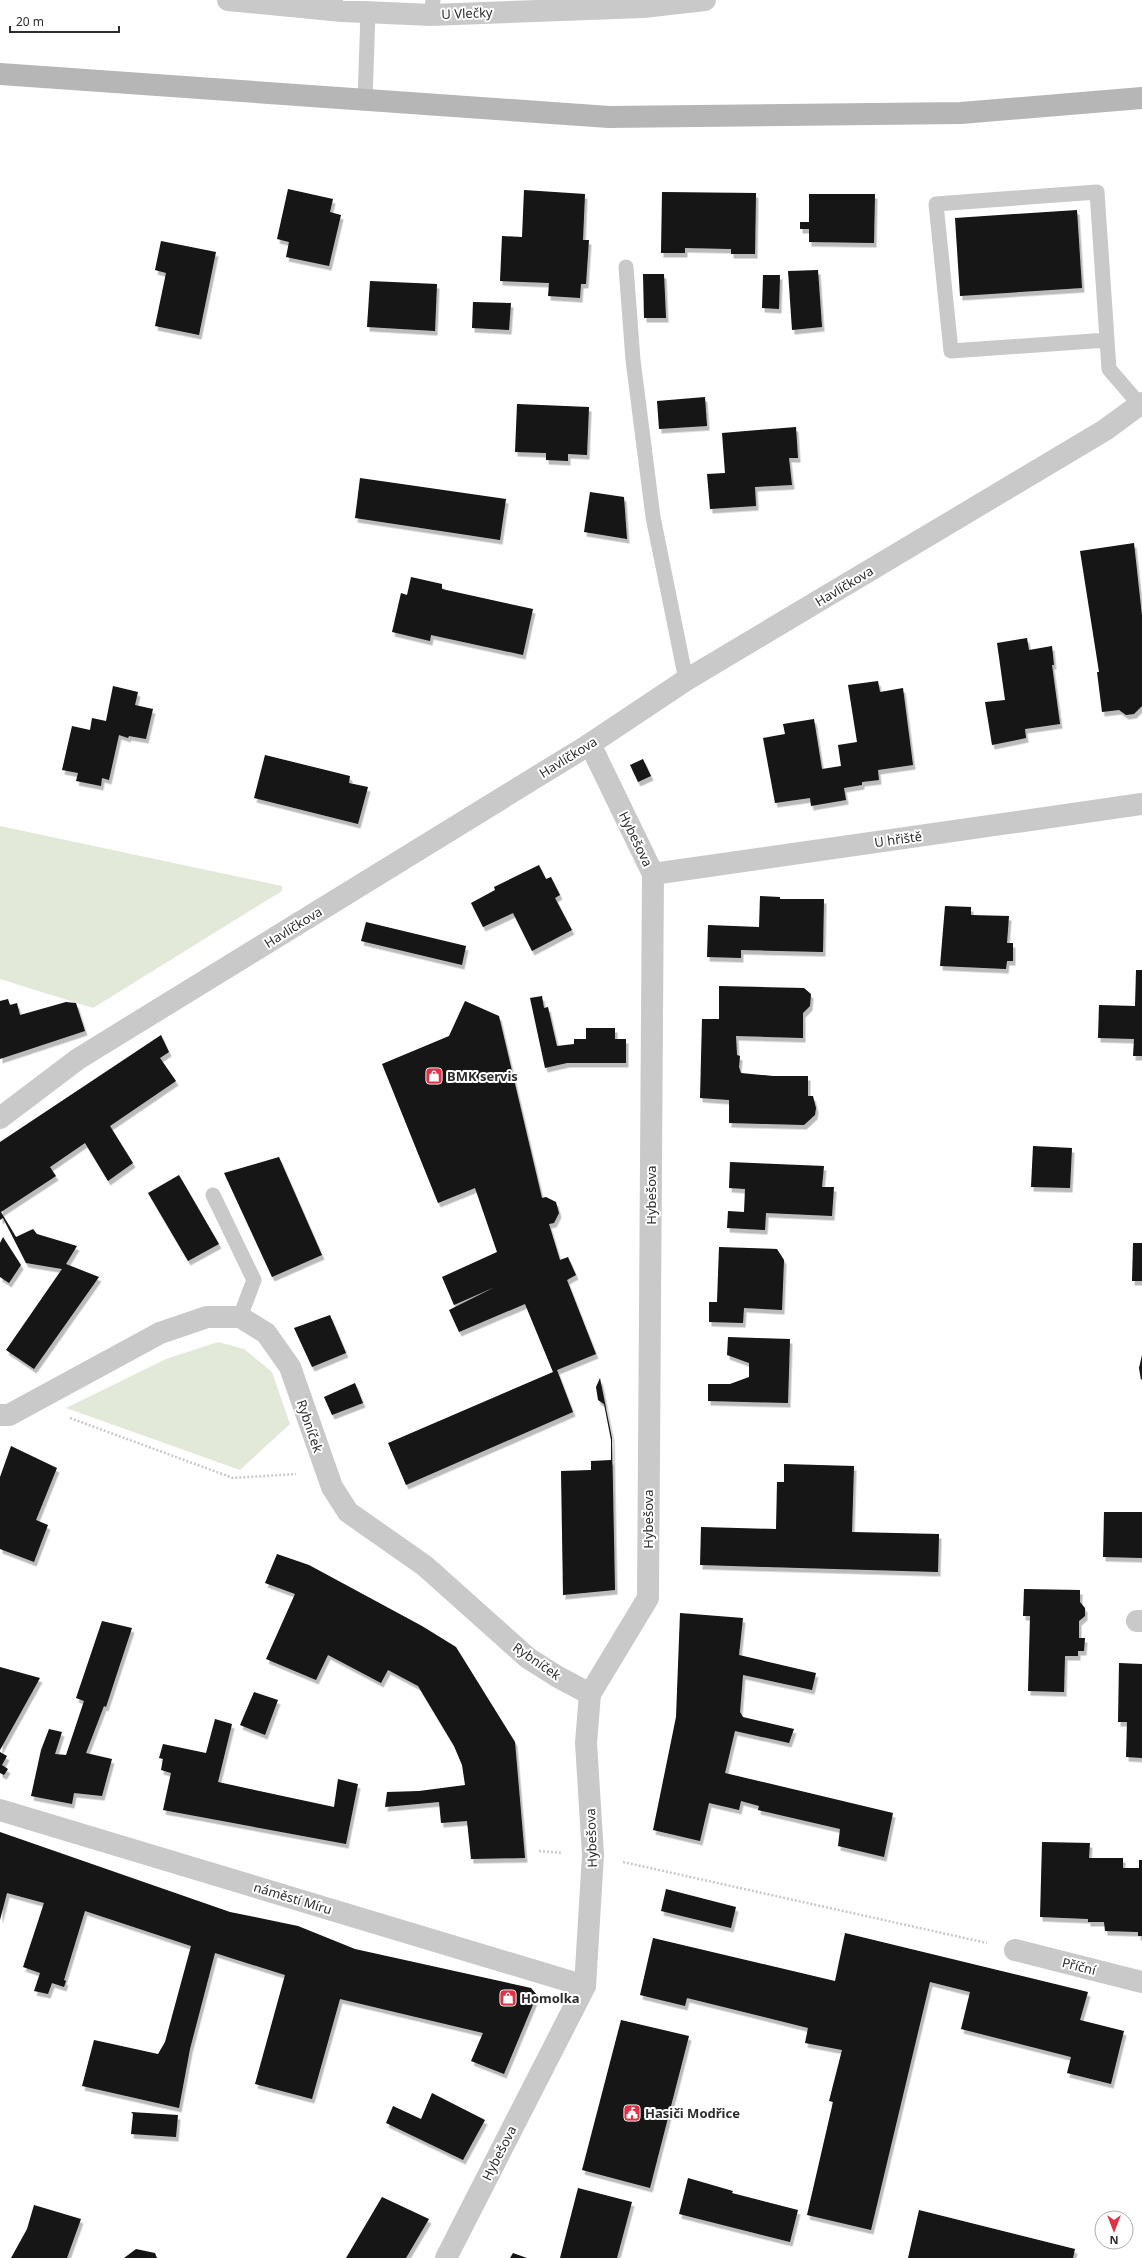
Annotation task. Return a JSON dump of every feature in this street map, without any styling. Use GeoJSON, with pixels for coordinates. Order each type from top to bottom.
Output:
{"type":"FeatureCollection","features":[{"type":"Feature","properties":{"kind":"main road"},"geometry":{"type":"LineString","coordinates":[[0,74],[617,117],[961,113],[1142,98]]}},
{"type":"Feature","properties":{"kind":"street","name":"U Vlečky"},"geometry":{"type":"LineString","coordinates":[[228,0],[376,9],[432,7],[643,7],[705,0]]}},
{"type":"Feature","properties":{"kind":"street","name":"Havlíčkova"},"geometry":{"type":"LineString","coordinates":[[0,1118],[78,1059],[590,744],[686,680],[1105,430],[1141,404]]}},
{"type":"Feature","properties":{"kind":"street","name":"Hybešova"},"geometry":{"type":"LineString","coordinates":[[446,2258],[585,1986],[593,1855],[586,1743],[590,1694],[648,1598],[654,874],[590,744]]}},
{"type":"Feature","properties":{"kind":"street","name":"U hřiště"},"geometry":{"type":"LineString","coordinates":[[654,874],[1142,804]]}},
{"type":"Feature","properties":{"kind":"street","name":"Rybníček"},"geometry":{"type":"LineString","coordinates":[[0,1415],[9,1415],[160,1333],[207,1317],[240,1318],[266,1333],[290,1367],[326,1473],[332,1487],[348,1512],[426,1566],[528,1658],[558,1677],[590,1694]]}},
{"type":"Feature","properties":{"kind":"street","name":"náměstí Míru"},"geometry":{"type":"LineString","coordinates":[[0,1810],[585,1986]]}},
{"type":"Feature","properties":{"kind":"street","name":"Příční"},"geometry":{"type":"LineString","coordinates":[[1015,1950],[1142,1982]]}},
{"type":"Feature","properties":{"kind":"lane"},"geometry":{"type":"LineString","coordinates":[[365,100],[376,9]]}},
{"type":"Feature","properties":{"kind":"lane"},"geometry":{"type":"LineString","coordinates":[[1107,340],[951,350],[936,204],[1097,192],[1109,369],[1141,404]]}},
{"type":"Feature","properties":{"kind":"lane"},"geometry":{"type":"LineString","coordinates":[[626,266],[633,360],[653,517],[686,680]]}},
{"type":"Feature","properties":{"kind":"lane"},"geometry":{"type":"LineString","coordinates":[[213,1195],[254,1280],[240,1318]]}},
{"type":"Feature","properties":{"kind":"path"},"geometry":{"type":"LineString","coordinates":[[30,1403],[233,1478],[326,1473]]}},
{"type":"Feature","properties":{"kind":"path"},"geometry":{"type":"LineString","coordinates":[[641,1866],[1015,1950]]}},
{"type":"Feature","properties":{"kind":"green space"},"geometry":{"type":"Polygon","coordinates":[[[0,826],[282,886],[282,891],[93,1008],[0,979],[0,826]]]}},
{"type":"Feature","properties":{"kind":"green space"},"geometry":{"type":"Polygon","coordinates":[[[218,1342],[244,1349],[272,1372],[290,1424],[240,1470],[66,1408],[166,1359],[218,1342]]]}},
{"type":"Feature","properties":{"kind":"building"},"geometry":{"type":"Polygon","coordinates":[[[288,189],[333,199],[330,212],[341,215],[329,266],[286,257],[289,242],[277,239],[288,189]]]}},
{"type":"Feature","properties":{"kind":"building"},"geometry":{"type":"Polygon","coordinates":[[[524,190],[585,194],[583,240],[589,240],[586,284],[581,284],[580,298],[548,296],[549,283],[500,281],[502,236],[522,237],[524,190]]]}},
{"type":"Feature","properties":{"kind":"building"},"geometry":{"type":"Polygon","coordinates":[[[662,192],[756,193],[755,254],[731,254],[731,249],[685,248],[685,253],[661,253],[662,192]]]}},
{"type":"Feature","properties":{"kind":"building"},"geometry":{"type":"Polygon","coordinates":[[[809,194],[875,194],[874,243],[809,242],[809,229],[800,229],[800,222],[809,222],[809,194]]]}},
{"type":"Feature","properties":{"kind":"building"},"geometry":{"type":"Polygon","coordinates":[[[1077,210],[1082,288],[960,296],[955,218],[1077,210]]]}},
{"type":"Feature","properties":{"kind":"building"},"geometry":{"type":"Polygon","coordinates":[[[161,241],[216,252],[199,335],[155,326],[166,273],[155,270],[161,241]]]}},
{"type":"Feature","properties":{"kind":"building"},"geometry":{"type":"Polygon","coordinates":[[[818,270],[822,327],[792,330],[788,271],[818,270]]]}},
{"type":"Feature","properties":{"kind":"building"},"geometry":{"type":"Polygon","coordinates":[[[643,274],[664,274],[666,318],[644,318],[643,274]]]}},
{"type":"Feature","properties":{"kind":"building"},"geometry":{"type":"Polygon","coordinates":[[[763,275],[780,275],[779,309],[762,308],[763,275]]]}},
{"type":"Feature","properties":{"kind":"building"},"geometry":{"type":"Polygon","coordinates":[[[370,281],[437,284],[435,331],[367,327],[370,281]]]}},
{"type":"Feature","properties":{"kind":"building"},"geometry":{"type":"Polygon","coordinates":[[[473,302],[511,303],[509,330],[472,328],[473,302]]]}},
{"type":"Feature","properties":{"kind":"building"},"geometry":{"type":"Polygon","coordinates":[[[705,397],[707,426],[659,429],[657,401],[705,397]]]}},
{"type":"Feature","properties":{"kind":"building"},"geometry":{"type":"Polygon","coordinates":[[[517,404],[589,407],[587,455],[568,454],[568,461],[546,460],[546,453],[515,452],[517,404]]]}},
{"type":"Feature","properties":{"kind":"building"},"geometry":{"type":"Polygon","coordinates":[[[796,427],[798,458],[789,458],[792,485],[755,487],[756,506],[710,509],[707,474],[725,473],[722,433],[796,427]]]}},
{"type":"Feature","properties":{"kind":"building"},"geometry":{"type":"Polygon","coordinates":[[[360,478],[506,499],[500,540],[355,518],[360,478]]]}},
{"type":"Feature","properties":{"kind":"building"},"geometry":{"type":"Polygon","coordinates":[[[590,492],[624,497],[627,539],[584,532],[590,492]]]}},
{"type":"Feature","properties":{"kind":"building"},"geometry":{"type":"Polygon","coordinates":[[[1134,543],[1142,616],[1142,706],[1134,714],[1126,715],[1119,710],[1102,712],[1097,672],[1099,672],[1080,551],[1134,543]]]}},
{"type":"Feature","properties":{"kind":"building"},"geometry":{"type":"Polygon","coordinates":[[[411,577],[442,584],[442,589],[533,609],[523,655],[431,635],[430,641],[392,632],[401,593],[407,595],[411,577]]]}},
{"type":"Feature","properties":{"kind":"building"},"geometry":{"type":"Polygon","coordinates":[[[1027,638],[1029,650],[1052,646],[1054,665],[1052,665],[1060,724],[1025,729],[1026,738],[992,745],[985,702],[1005,700],[997,643],[1027,638]]]}},
{"type":"Feature","properties":{"kind":"building"},"geometry":{"type":"Polygon","coordinates":[[[878,681],[880,692],[903,688],[913,765],[878,770],[879,780],[862,782],[862,785],[844,788],[846,800],[811,806],[810,798],[775,803],[763,738],[785,734],[783,724],[814,719],[822,769],[841,766],[838,745],[857,742],[848,685],[878,681]]]}},
{"type":"Feature","properties":{"kind":"building"},"geometry":{"type":"Polygon","coordinates":[[[113,686],[138,692],[135,705],[153,709],[146,739],[129,736],[128,738],[119,735],[109,780],[102,778],[101,786],[76,781],[78,773],[62,770],[72,726],[90,730],[92,718],[106,721],[113,686]]]}},
{"type":"Feature","properties":{"kind":"building"},"geometry":{"type":"Polygon","coordinates":[[[265,755],[350,776],[349,783],[368,787],[358,824],[254,798],[265,755]]]}},
{"type":"Feature","properties":{"kind":"building"},"geometry":{"type":"Polygon","coordinates":[[[643,759],[651,776],[638,782],[630,765],[643,759]]]}},
{"type":"Feature","properties":{"kind":"building"},"geometry":{"type":"Polygon","coordinates":[[[539,865],[546,879],[551,877],[560,895],[555,898],[572,930],[532,951],[513,913],[483,927],[471,903],[495,890],[494,887],[539,865]]]}},
{"type":"Feature","properties":{"kind":"building"},"geometry":{"type":"Polygon","coordinates":[[[760,896],[780,897],[780,899],[824,899],[823,952],[741,950],[741,958],[707,957],[708,925],[759,927],[760,896]]]}},
{"type":"Feature","properties":{"kind":"building"},"geometry":{"type":"Polygon","coordinates":[[[945,906],[971,907],[971,915],[1009,916],[1007,943],[1013,943],[1013,961],[1007,961],[1006,969],[940,966],[945,906]]]}},
{"type":"Feature","properties":{"kind":"building"},"geometry":{"type":"Polygon","coordinates":[[[366,922],[466,946],[462,965],[361,941],[366,922]]]}},
{"type":"Feature","properties":{"kind":"building"},"geometry":{"type":"Polygon","coordinates":[[[1136,970],[1142,970],[1142,1056],[1133,1056],[1134,1039],[1098,1038],[1099,1005],[1135,1006],[1136,970]]]}},
{"type":"Feature","properties":{"kind":"building"},"geometry":{"type":"Polygon","coordinates":[[[719,986],[804,988],[811,994],[810,1006],[803,1013],[803,1038],[736,1036],[737,1055],[740,1056],[739,1067],[741,1073],[773,1076],[808,1076],[808,1096],[813,1096],[816,1108],[815,1115],[804,1125],[729,1123],[729,1100],[700,1098],[702,1019],[719,1019],[719,986]]]}},
{"type":"Feature","properties":{"kind":"building"},"geometry":{"type":"Polygon","coordinates":[[[542,996],[544,1008],[548,1007],[557,1046],[574,1044],[574,1039],[586,1039],[586,1028],[615,1028],[615,1039],[626,1039],[626,1063],[567,1063],[545,1068],[530,998],[542,996]]]}},
{"type":"Feature","properties":{"kind":"building"},"geometry":{"type":"Polygon","coordinates":[[[8,999],[10,1005],[17,1003],[20,1015],[66,1002],[76,1003],[85,1031],[0,1059],[0,1001],[8,999]]]}},
{"type":"Feature","properties":{"kind":"building"},"geometry":{"type":"Polygon","coordinates":[[[465,1001],[499,1016],[542,1198],[546,1197],[556,1202],[559,1213],[554,1223],[549,1224],[560,1260],[568,1257],[576,1275],[567,1280],[596,1354],[557,1370],[573,1412],[406,1485],[388,1443],[553,1372],[525,1304],[459,1332],[449,1310],[495,1287],[454,1305],[442,1277],[497,1252],[475,1188],[438,1203],[382,1064],[449,1036],[465,1001]]]}},
{"type":"Feature","properties":{"kind":"building"},"geometry":{"type":"Polygon","coordinates":[[[161,1035],[169,1052],[160,1058],[176,1081],[110,1126],[133,1163],[108,1181],[85,1143],[50,1167],[56,1176],[1,1212],[16,1237],[33,1229],[37,1234],[77,1246],[66,1264],[99,1277],[34,1369],[6,1350],[62,1269],[26,1263],[3,1218],[0,1220],[0,1142],[161,1035]]]}},
{"type":"Feature","properties":{"kind":"building"},"geometry":{"type":"Polygon","coordinates":[[[1033,1146],[1072,1148],[1070,1188],[1031,1187],[1033,1146]]]}},
{"type":"Feature","properties":{"kind":"building"},"geometry":{"type":"Polygon","coordinates":[[[279,1157],[322,1255],[272,1277],[224,1173],[279,1157]]]}},
{"type":"Feature","properties":{"kind":"building"},"geometry":{"type":"Polygon","coordinates":[[[730,1162],[824,1166],[822,1187],[834,1187],[832,1216],[766,1213],[765,1230],[727,1228],[728,1211],[744,1212],[745,1189],[729,1188],[730,1162]]]}},
{"type":"Feature","properties":{"kind":"building"},"geometry":{"type":"Polygon","coordinates":[[[179,1175],[219,1244],[188,1261],[148,1193],[179,1175]]]}},
{"type":"Feature","properties":{"kind":"building"},"geometry":{"type":"Polygon","coordinates":[[[3,1237],[21,1265],[9,1283],[0,1277],[0,1243],[3,1237]]]}},
{"type":"Feature","properties":{"kind":"building"},"geometry":{"type":"Polygon","coordinates":[[[1133,1243],[1142,1243],[1142,1281],[1132,1281],[1133,1243]]]}},
{"type":"Feature","properties":{"kind":"building"},"geometry":{"type":"Polygon","coordinates":[[[719,1247],[777,1249],[784,1260],[782,1310],[744,1308],[743,1323],[709,1322],[709,1302],[717,1302],[719,1247]]]}},
{"type":"Feature","properties":{"kind":"building"},"geometry":{"type":"Polygon","coordinates":[[[330,1315],[346,1353],[312,1367],[294,1328],[330,1315]]]}},
{"type":"Feature","properties":{"kind":"building"},"geometry":{"type":"Polygon","coordinates":[[[728,1337],[790,1339],[788,1403],[708,1401],[708,1384],[730,1384],[749,1377],[749,1363],[727,1355],[728,1337]]]}},
{"type":"Feature","properties":{"kind":"building"},"geometry":{"type":"Polygon","coordinates":[[[1142,1355],[1142,1379],[1141,1380],[1139,1368],[1142,1355]]]}},
{"type":"Feature","properties":{"kind":"building"},"geometry":{"type":"Polygon","coordinates":[[[600,1378],[612,1438],[615,1590],[563,1595],[561,1471],[591,1470],[591,1461],[611,1460],[611,1440],[604,1404],[598,1400],[596,1387],[600,1378]]]}},
{"type":"Feature","properties":{"kind":"building"},"geometry":{"type":"Polygon","coordinates":[[[355,1383],[363,1403],[332,1415],[324,1397],[355,1383]]]}},
{"type":"Feature","properties":{"kind":"building"},"geometry":{"type":"Polygon","coordinates":[[[11,1446],[57,1468],[36,1520],[48,1525],[34,1562],[0,1549],[0,1477],[11,1446]]]}},
{"type":"Feature","properties":{"kind":"building"},"geometry":{"type":"Polygon","coordinates":[[[784,1464],[854,1466],[852,1532],[939,1534],[938,1572],[700,1565],[701,1527],[776,1529],[777,1482],[784,1482],[784,1464]]]}},
{"type":"Feature","properties":{"kind":"building"},"geometry":{"type":"Polygon","coordinates":[[[1104,1512],[1142,1512],[1142,1558],[1103,1557],[1104,1512]]]}},
{"type":"Feature","properties":{"kind":"building"},"geometry":{"type":"Polygon","coordinates":[[[277,1554],[309,1565],[422,1626],[456,1647],[515,1742],[525,1858],[471,1859],[467,1821],[441,1823],[439,1802],[385,1807],[387,1792],[419,1791],[465,1785],[462,1765],[454,1746],[418,1686],[388,1670],[381,1683],[328,1655],[316,1680],[266,1659],[295,1594],[265,1583],[277,1554]]]}},
{"type":"Feature","properties":{"kind":"building"},"geometry":{"type":"Polygon","coordinates":[[[1024,1589],[1080,1590],[1080,1602],[1085,1608],[1085,1616],[1079,1621],[1079,1638],[1085,1638],[1084,1651],[1078,1651],[1078,1656],[1065,1656],[1064,1692],[1028,1691],[1030,1616],[1023,1616],[1024,1589]]]}},
{"type":"Feature","properties":{"kind":"building"},"geometry":{"type":"Polygon","coordinates":[[[680,1613],[743,1618],[739,1655],[816,1673],[812,1690],[743,1675],[740,1712],[743,1717],[794,1729],[789,1743],[735,1731],[725,1773],[893,1813],[884,1857],[838,1846],[840,1829],[758,1810],[759,1806],[741,1801],[739,1810],[709,1803],[700,1841],[653,1830],[676,1717],[680,1613]]]}},
{"type":"Feature","properties":{"kind":"building"},"geometry":{"type":"Polygon","coordinates":[[[102,1621],[132,1628],[106,1707],[104,1706],[86,1753],[112,1759],[102,1796],[74,1793],[72,1804],[31,1796],[41,1750],[49,1729],[62,1732],[55,1754],[66,1755],[84,1701],[76,1698],[102,1621]]]}},
{"type":"Feature","properties":{"kind":"building"},"geometry":{"type":"Polygon","coordinates":[[[1119,1663],[1142,1664],[1142,1758],[1126,1757],[1127,1722],[1118,1722],[1119,1663]]]}},
{"type":"Feature","properties":{"kind":"building"},"geometry":{"type":"Polygon","coordinates":[[[0,1667],[40,1678],[0,1750],[0,1667]]]}},
{"type":"Feature","properties":{"kind":"building"},"geometry":{"type":"Polygon","coordinates":[[[254,1692],[278,1700],[265,1735],[240,1725],[254,1692]]]}},
{"type":"Feature","properties":{"kind":"building"},"geometry":{"type":"Polygon","coordinates":[[[215,1719],[232,1724],[218,1782],[334,1807],[338,1779],[358,1784],[346,1844],[163,1810],[171,1773],[161,1770],[163,1759],[159,1758],[163,1744],[206,1753],[215,1719]]]}},
{"type":"Feature","properties":{"kind":"building"},"geometry":{"type":"Polygon","coordinates":[[[0,1752],[7,1756],[2,1765],[8,1769],[4,1775],[0,1773],[0,1752]]]}},
{"type":"Feature","properties":{"kind":"building"},"geometry":{"type":"Polygon","coordinates":[[[0,1832],[230,1912],[298,1926],[355,1949],[531,1988],[537,1995],[504,2074],[471,2061],[483,2033],[340,1999],[312,2099],[255,2084],[285,1975],[215,1953],[190,2049],[179,2108],[82,2086],[94,2040],[158,2054],[165,2042],[191,1946],[85,1911],[64,1980],[66,1981],[64,1987],[52,1983],[48,1994],[34,1991],[40,1973],[23,1967],[44,1903],[7,1893],[0,1920],[0,1832]]]}},
{"type":"Feature","properties":{"kind":"building"},"geometry":{"type":"Polygon","coordinates":[[[1042,1842],[1090,1843],[1089,1858],[1123,1858],[1123,1868],[1139,1868],[1139,1860],[1142,1860],[1142,1936],[1138,1936],[1138,1932],[1105,1931],[1104,1922],[1088,1922],[1088,1919],[1040,1917],[1042,1842]]]}},
{"type":"Feature","properties":{"kind":"building"},"geometry":{"type":"Polygon","coordinates":[[[666,1889],[736,1907],[731,1928],[661,1911],[666,1889]]]}},
{"type":"Feature","properties":{"kind":"building"},"geometry":{"type":"Polygon","coordinates":[[[845,1933],[1088,1992],[1080,2020],[1124,2031],[1111,2084],[1067,2073],[1071,2057],[961,2029],[970,1992],[930,1982],[871,2230],[807,2215],[833,2102],[829,2101],[842,2050],[805,2043],[808,2028],[687,1998],[685,2006],[640,1995],[653,1938],[835,1981],[845,1933]]]}},
{"type":"Feature","properties":{"kind":"building"},"geometry":{"type":"Polygon","coordinates":[[[621,2020],[689,2036],[650,2188],[582,2170],[621,2020]]]}},
{"type":"Feature","properties":{"kind":"building"},"geometry":{"type":"Polygon","coordinates":[[[432,2093],[485,2120],[463,2160],[386,2123],[393,2106],[421,2119],[432,2093]]]}},
{"type":"Feature","properties":{"kind":"building"},"geometry":{"type":"Polygon","coordinates":[[[131,2112],[178,2115],[176,2137],[131,2134],[133,2114],[131,2112]]]}},
{"type":"Feature","properties":{"kind":"building"},"geometry":{"type":"Polygon","coordinates":[[[688,2178],[733,2191],[732,2193],[798,2210],[790,2242],[679,2214],[688,2178]]]}},
{"type":"Feature","properties":{"kind":"building"},"geometry":{"type":"Polygon","coordinates":[[[578,2188],[632,2202],[617,2258],[560,2258],[578,2188]]]}},
{"type":"Feature","properties":{"kind":"building"},"geometry":{"type":"Polygon","coordinates":[[[382,2197],[429,2219],[406,2258],[346,2258],[382,2197]]]}},
{"type":"Feature","properties":{"kind":"building"},"geometry":{"type":"Polygon","coordinates":[[[34,2205],[81,2219],[67,2258],[11,2258],[27,2229],[34,2205]]]}},
{"type":"Feature","properties":{"kind":"building"},"geometry":{"type":"Polygon","coordinates":[[[919,2210],[1075,2249],[1073,2258],[908,2258],[919,2210]]]}},
{"type":"Feature","properties":{"kind":"building"},"geometry":{"type":"Polygon","coordinates":[[[136,2249],[155,2253],[157,2258],[124,2258],[136,2249]]]}},
{"type":"Feature","properties":{"kind":"building"},"geometry":{"type":"Polygon","coordinates":[[[513,2253],[527,2258],[510,2258],[513,2253]]]}},
{"type":"Feature","properties":{"kind":"place","name":"BMK servis"},"geometry":{"type":"Point","coordinates":[434,1076]}},
{"type":"Feature","properties":{"kind":"place","name":"Homolka"},"geometry":{"type":"Point","coordinates":[508,1998]}},
{"type":"Feature","properties":{"kind":"place","name":"Hasiči Modřice"},"geometry":{"type":"Point","coordinates":[632,2113]}}]}
